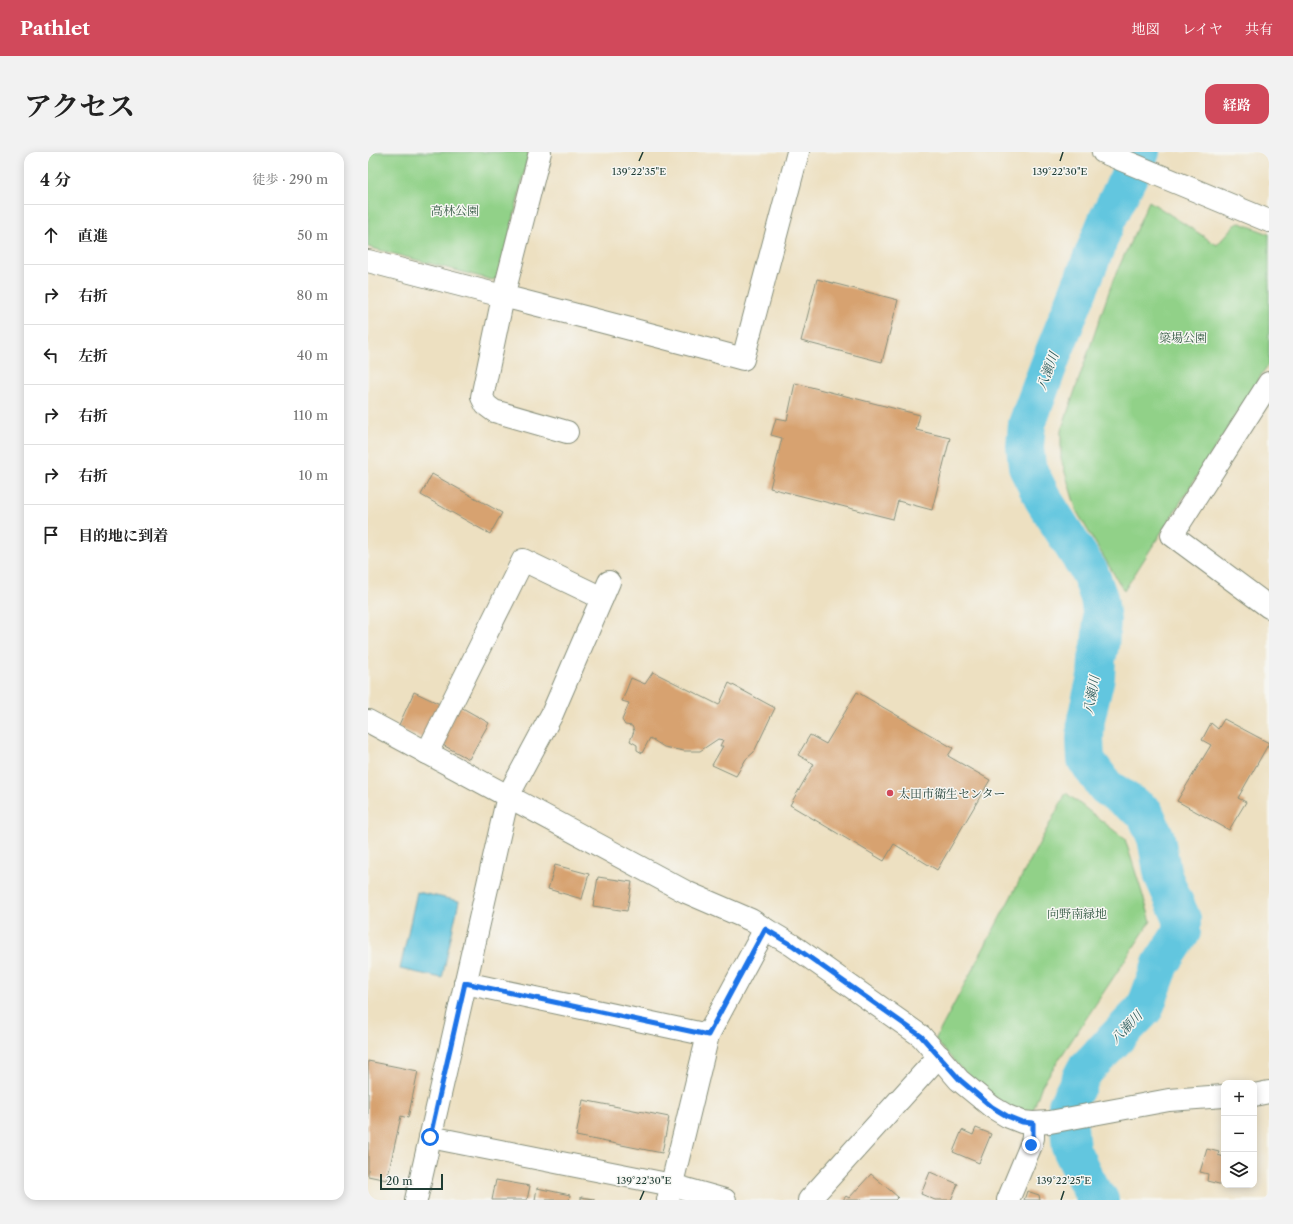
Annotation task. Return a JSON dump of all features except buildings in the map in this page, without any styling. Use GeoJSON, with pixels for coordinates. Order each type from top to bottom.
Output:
{"type":"FeatureCollection","features":[{"type":"Feature","properties":{"kind":"street"},"geometry":{"type":"LineString","coordinates":[[540,152],[503,297],[482,397],[486,405],[494,410],[567,432]]}},
{"type":"Feature","properties":{"kind":"street"},"geometry":{"type":"LineString","coordinates":[[368,261],[503,297],[622,326],[743,359],[798,152]]}},
{"type":"Feature","properties":{"kind":"street"},"geometry":{"type":"LineString","coordinates":[[1106,153],[1269,220]]}},
{"type":"Feature","properties":{"kind":"street"},"geometry":{"type":"LineString","coordinates":[[1269,383],[1172,535],[1269,607]]}},
{"type":"Feature","properties":{"kind":"street"},"geometry":{"type":"LineString","coordinates":[[416,1200],[508,796],[552,714],[606,590],[523,560],[427,753]]}},
{"type":"Feature","properties":{"kind":"street"},"geometry":{"type":"LineString","coordinates":[[368,721],[686,892],[751,920],[792,945],[921,1036],[960,1080],[992,1107],[1007,1116],[1022,1122],[1041,1122],[1168,1100],[1221,1096]]}},
{"type":"Feature","properties":{"kind":"street"},"geometry":{"type":"LineString","coordinates":[[670,1192],[708,1035],[765,929]]}},
{"type":"Feature","properties":{"kind":"street"},"geometry":{"type":"LineString","coordinates":[[465,983],[708,1035]]}},
{"type":"Feature","properties":{"kind":"street"},"geometry":{"type":"LineString","coordinates":[[809,1200],[939,1056]]}},
{"type":"Feature","properties":{"kind":"street"},"geometry":{"type":"LineString","coordinates":[[1257,1094],[1269,1092]]}},
{"type":"Feature","properties":{"kind":"street"},"geometry":{"type":"LineString","coordinates":[[1008,1200],[1041,1122]]}},
{"type":"Feature","properties":{"kind":"street"},"geometry":{"type":"LineString","coordinates":[[430,1137],[670,1192],[725,1200]]}},
{"type":"Feature","properties":{"kind":"green space","name":"高林公園"},"geometry":{"type":"Polygon","coordinates":[[[368,152],[529,152],[500,277],[492,280],[368,247],[368,152]]]}},
{"type":"Feature","properties":{"kind":"green space","name":"簗場公園"},"geometry":{"type":"Polygon","coordinates":[[[1149,201],[1217,245],[1238,222],[1269,234],[1269,363],[1124,591],[1077,512],[1061,459],[1061,431],[1113,280],[1149,201]]]}},
{"type":"Feature","properties":{"kind":"green space","name":"向野南緑地"},"geometry":{"type":"Polygon","coordinates":[[[1066,793],[1125,839],[1151,921],[1042,1085],[1031,1116],[1020,1113],[976,1085],[935,1040],[1066,793]]]}},
{"type":"Feature","properties":{"kind":"water"},"geometry":{"type":"Polygon","coordinates":[[[417,892],[459,901],[442,978],[400,969],[417,892]]]}},
{"type":"Feature","properties":{"kind":"waterway","name":"八瀬川"},"geometry":{"type":"LineString","coordinates":[[1100,1200],[1091,1190],[1071,1149],[1067,1105],[1085,1070],[1145,1008],[1161,964],[1182,932],[1182,919],[1163,876],[1156,838],[1145,813],[1106,787],[1086,760],[1086,719],[1096,677],[1097,659],[1100,646],[1102,620],[1099,598],[1090,573],[1043,499],[1027,467],[1025,446],[1027,424],[1053,354],[1107,220],[1141,152]]}},
{"type":"Feature","properties":{"kind":"place","name":"太田市衛生センター"},"geometry":{"type":"Point","coordinates":[890,793]}},
{"type":"Feature","properties":{"kind":"route"},"geometry":{"type":"LineString","coordinates":[[430,1137],[465,983],[708,1035],[765,929],[792,945],[921,1036],[960,1080],[992,1107],[1007,1116],[1022,1122],[1033,1123],[1033,1138],[1031,1145]]}}]}
